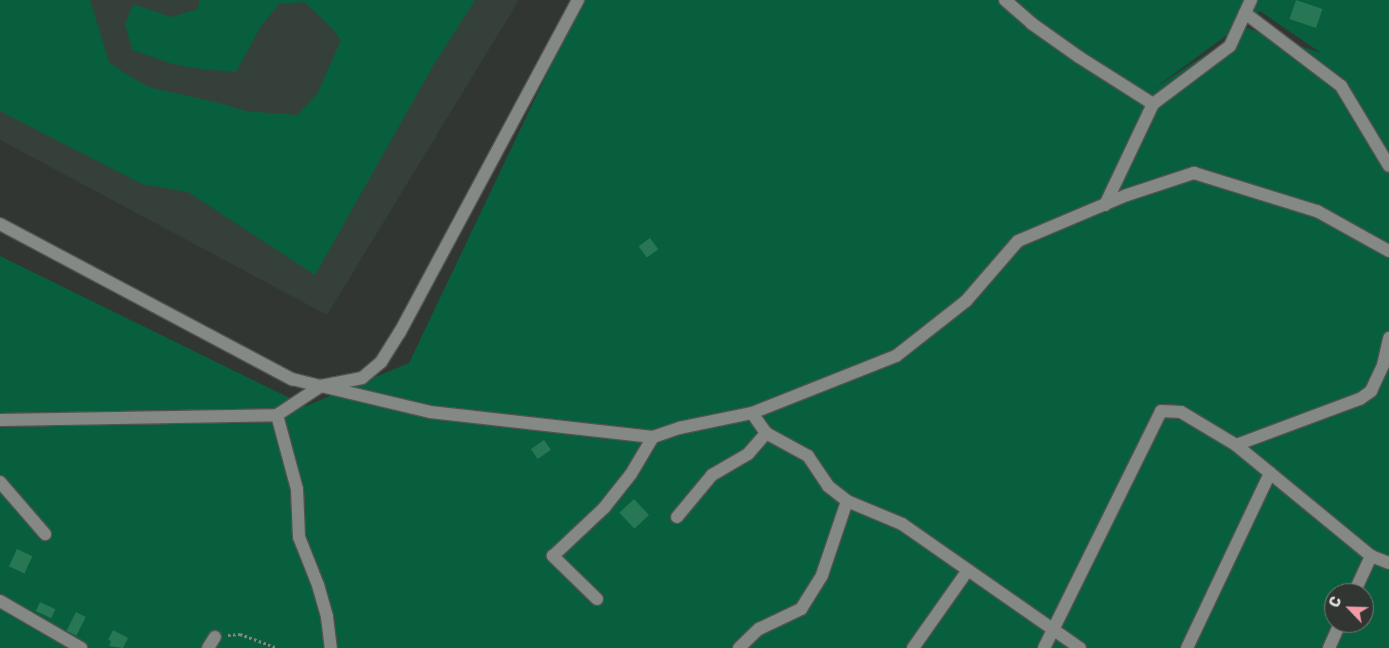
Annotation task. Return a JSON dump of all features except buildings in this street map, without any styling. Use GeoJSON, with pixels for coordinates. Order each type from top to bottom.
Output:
{"type":"FeatureCollection","features":[{"type":"Feature","properties":{"kind":"lane"},"geometry":{"type":"LineString","coordinates":[[0,420],[277,415],[321,386],[362,378],[381,362],[400,332],[578,0]]}},
{"type":"Feature","properties":{"kind":"lane"},"geometry":{"type":"LineString","coordinates":[[1005,0],[1031,23],[1079,58],[1152,104]]}},
{"type":"Feature","properties":{"kind":"lane"},"geometry":{"type":"LineString","coordinates":[[1105,205],[1152,104],[1230,46],[1251,0]]}},
{"type":"Feature","properties":{"kind":"lane"},"geometry":{"type":"LineString","coordinates":[[1245,13],[1341,86],[1389,166]]}},
{"type":"Feature","properties":{"kind":"lane"},"geometry":{"type":"LineString","coordinates":[[0,224],[292,379],[430,412],[653,437],[679,428],[752,413],[896,356],[966,301],[1018,241],[1105,205],[1194,172],[1317,211],[1389,251]]}},
{"type":"Feature","properties":{"kind":"lane"},"geometry":{"type":"LineString","coordinates":[[1236,445],[1360,399],[1371,391],[1383,365],[1389,338]]}},
{"type":"Feature","properties":{"kind":"lane"},"geometry":{"type":"LineString","coordinates":[[1044,648],[1161,411],[1181,412],[1236,445],[1370,556],[1389,563]]}},
{"type":"Feature","properties":{"kind":"lane"},"geometry":{"type":"LineString","coordinates":[[752,413],[766,433],[808,456],[828,486],[847,501],[902,524],[1080,648]]}},
{"type":"Feature","properties":{"kind":"lane"},"geometry":{"type":"LineString","coordinates":[[277,415],[297,489],[299,537],[318,585],[327,617],[331,648]]}},
{"type":"Feature","properties":{"kind":"lane"},"geometry":{"type":"LineString","coordinates":[[678,517],[712,475],[748,454],[766,433]]}},
{"type":"Feature","properties":{"kind":"lane"},"geometry":{"type":"LineString","coordinates":[[597,599],[553,556],[604,508],[631,474],[653,437]]}},
{"type":"Feature","properties":{"kind":"lane"},"geometry":{"type":"LineString","coordinates":[[1187,648],[1270,473]]}},
{"type":"Feature","properties":{"kind":"lane"},"geometry":{"type":"LineString","coordinates":[[0,482],[45,534]]}},
{"type":"Feature","properties":{"kind":"lane"},"geometry":{"type":"LineString","coordinates":[[739,648],[759,629],[801,609],[822,575],[847,501]]}},
{"type":"Feature","properties":{"kind":"lane"},"geometry":{"type":"LineString","coordinates":[[1358,583],[1370,556]]}},
{"type":"Feature","properties":{"kind":"lane"},"geometry":{"type":"LineString","coordinates":[[913,648],[968,570]]}},
{"type":"Feature","properties":{"kind":"lane"},"geometry":{"type":"LineString","coordinates":[[0,601],[81,648]]}},
{"type":"Feature","properties":{"kind":"lane"},"geometry":{"type":"LineString","coordinates":[[1329,648],[1336,633]]}},
{"type":"Feature","properties":{"kind":"path"},"geometry":{"type":"LineString","coordinates":[[211,642],[240,634],[278,648]]}},
{"type":"Feature","properties":{"kind":"shaded area"},"geometry":{"type":"Polygon","coordinates":[[[0,0],[519,0],[327,315],[0,140],[0,0]]]}},
{"type":"Feature","properties":{"kind":"green space"},"geometry":{"type":"Polygon","coordinates":[[[0,0],[90,0],[109,62],[149,87],[246,111],[297,115],[317,94],[341,40],[327,23],[304,2],[279,4],[261,26],[236,72],[172,64],[132,50],[125,24],[133,4],[171,17],[198,9],[199,0],[475,0],[433,66],[315,275],[188,192],[142,184],[0,111],[0,0]]]}},
{"type":"Feature","properties":{"kind":"green space"},"geometry":{"type":"Polygon","coordinates":[[[582,0],[1389,0],[1389,648],[0,648],[0,256],[306,406],[409,363],[582,0]],[[1260,11],[1153,89],[1247,28],[1321,53],[1260,11]]]}}]}
